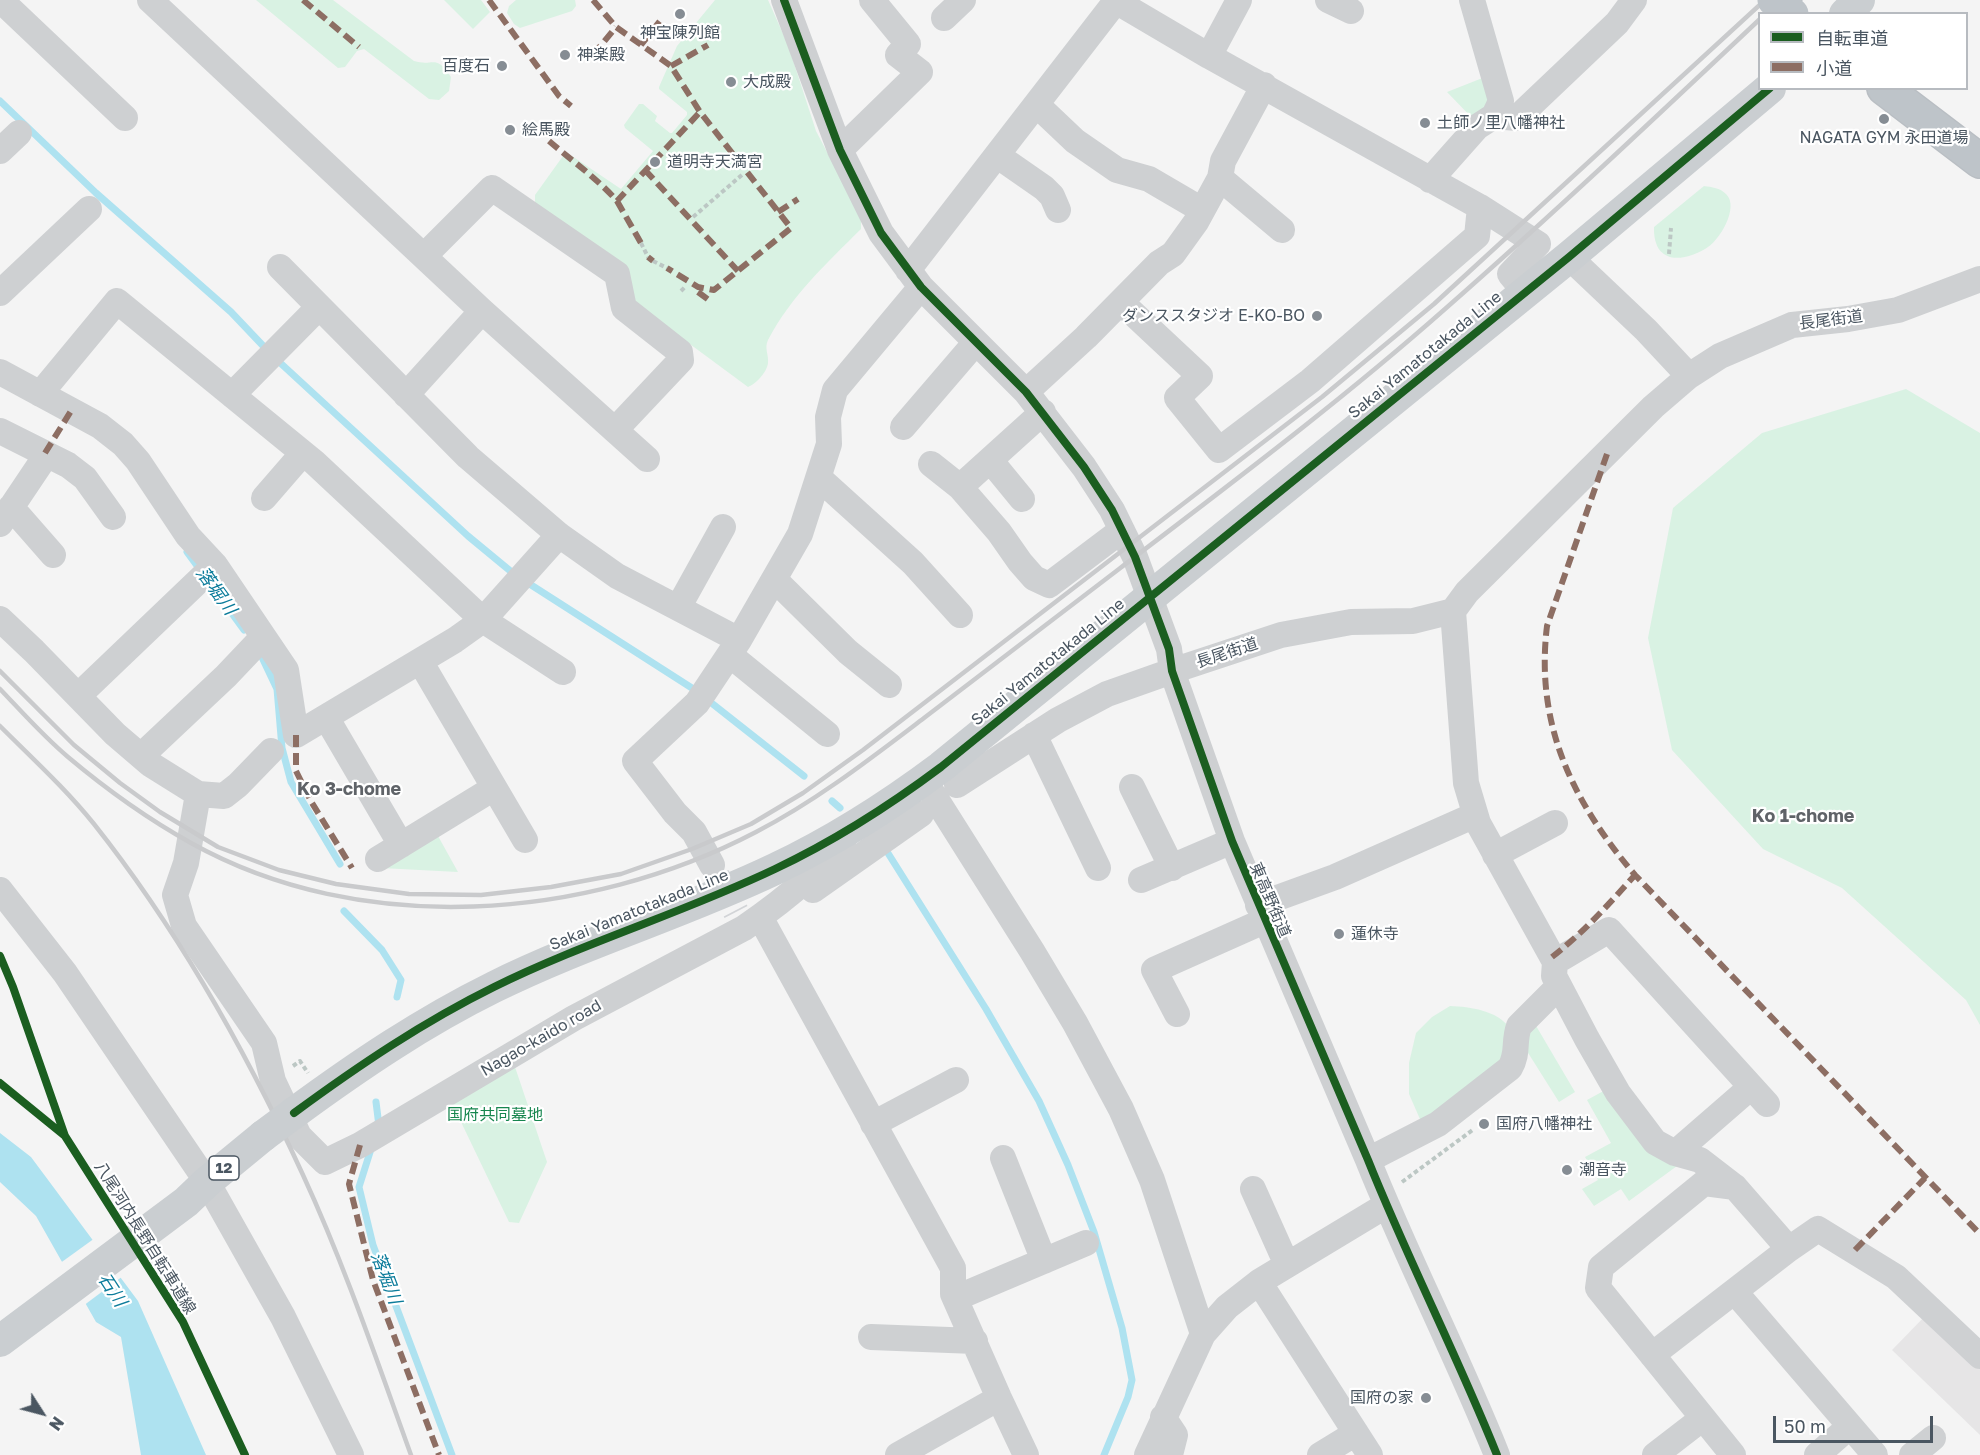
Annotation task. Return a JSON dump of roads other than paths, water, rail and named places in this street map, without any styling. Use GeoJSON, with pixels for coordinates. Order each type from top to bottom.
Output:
{"type":"FeatureCollection","features":[{"type":"Feature","properties":{"kind":"highway"},"geometry":{"type":"LineString","coordinates":[[1774,0],[1789,12]]}},
{"type":"Feature","properties":{"kind":"highway"},"geometry":{"type":"LineString","coordinates":[[1887,90],[1980,161]]}},
{"type":"Feature","properties":{"kind":"main road"},"geometry":{"type":"LineString","coordinates":[[1847,12],[1859,0]]}},
{"type":"Feature","properties":{"kind":"main road","name":"Sakai Yamatotakada Line"},"geometry":{"type":"LineString","coordinates":[[0,1341],[196,1192],[263,1136],[395,1042],[494,987],[542,964],[657,920],[775,869],[849,830],[924,780],[1524,291],[1569,257],[1768,90]]}},
{"type":"Feature","properties":{"kind":"street"},"geometry":{"type":"LineString","coordinates":[[150,0],[425,255],[482,311],[646,459]]}},
{"type":"Feature","properties":{"kind":"street","name":"東高野街道"},"geometry":{"type":"LineString","coordinates":[[784,0],[840,150],[881,233],[914,278],[1043,412],[1084,467],[1122,530],[1135,557],[1169,649],[1172,671],[1232,841],[1261,913],[1368,1160],[1385,1206],[1473,1394],[1497,1455]]}},
{"type":"Feature","properties":{"kind":"street"},"geometry":{"type":"LineString","coordinates":[[840,150],[920,72],[898,55],[908,44],[872,0]]}},
{"type":"Feature","properties":{"kind":"street"},"geometry":{"type":"LineString","coordinates":[[944,18],[963,0]]}},
{"type":"Feature","properties":{"kind":"street"},"geometry":{"type":"LineString","coordinates":[[1209,56],[1239,0]]}},
{"type":"Feature","properties":{"kind":"street"},"geometry":{"type":"LineString","coordinates":[[1328,0],[1351,11]]}},
{"type":"Feature","properties":{"kind":"street"},"geometry":{"type":"LineString","coordinates":[[1430,180],[1477,127],[1494,116],[1501,101],[1472,0]]}},
{"type":"Feature","properties":{"kind":"street"},"geometry":{"type":"LineString","coordinates":[[1494,116],[1516,118],[1617,23],[1634,0]]}},
{"type":"Feature","properties":{"kind":"street"},"geometry":{"type":"LineString","coordinates":[[712,865],[694,832],[675,813],[635,761],[702,698],[735,647],[800,534],[829,444],[828,417],[835,390],[998,156],[1115,1],[1480,207],[1538,244],[1510,274],[1524,291]]}},
{"type":"Feature","properties":{"kind":"street"},"geometry":{"type":"LineString","coordinates":[[8,8],[125,118]]}},
{"type":"Feature","properties":{"kind":"street"},"geometry":{"type":"LineString","coordinates":[[1026,392],[1122,303],[1159,263],[1173,254],[1220,178],[1223,161],[1264,85]]}},
{"type":"Feature","properties":{"kind":"street"},"geometry":{"type":"LineString","coordinates":[[1037,105],[1075,141],[1117,170],[1149,179],[1202,210]]}},
{"type":"Feature","properties":{"kind":"street"},"geometry":{"type":"LineString","coordinates":[[0,151],[19,133]]}},
{"type":"Feature","properties":{"kind":"street"},"geometry":{"type":"LineString","coordinates":[[998,156],[1053,196],[1058,210]]}},
{"type":"Feature","properties":{"kind":"street"},"geometry":{"type":"LineString","coordinates":[[1220,178],[1282,230]]}},
{"type":"Feature","properties":{"kind":"street"},"geometry":{"type":"LineString","coordinates":[[425,255],[492,188],[617,274],[624,308],[680,352],[681,360],[615,430]]}},
{"type":"Feature","properties":{"kind":"street"},"geometry":{"type":"LineString","coordinates":[[1122,303],[1200,376],[1177,398],[1220,450],[1310,381],[1477,236],[1480,207]]}},
{"type":"Feature","properties":{"kind":"street"},"geometry":{"type":"LineString","coordinates":[[0,293],[89,209]]}},
{"type":"Feature","properties":{"kind":"street"},"geometry":{"type":"LineString","coordinates":[[1569,257],[1646,330],[1689,376]]}},
{"type":"Feature","properties":{"kind":"street"},"geometry":{"type":"LineString","coordinates":[[280,267],[468,457],[559,535],[617,576],[678,608],[735,647],[827,734]]}},
{"type":"Feature","properties":{"kind":"street","name":"長尾街道"},"geometry":{"type":"LineString","coordinates":[[957,785],[1058,720],[1107,694],[1172,671],[1281,635],[1351,622],[1413,621],[1453,611],[1467,592],[1653,408],[1689,376],[1720,356],[1792,325],[1848,319],[1898,310],[1980,279]]}},
{"type":"Feature","properties":{"kind":"street"},"geometry":{"type":"LineString","coordinates":[[40,394],[117,301],[303,453],[483,620],[563,672]]}},
{"type":"Feature","properties":{"kind":"street"},"geometry":{"type":"LineString","coordinates":[[232,395],[319,307]]}},
{"type":"Feature","properties":{"kind":"street"},"geometry":{"type":"LineString","coordinates":[[406,395],[482,311]]}},
{"type":"Feature","properties":{"kind":"street"},"geometry":{"type":"LineString","coordinates":[[903,427],[976,342]]}},
{"type":"Feature","properties":{"kind":"street"},"geometry":{"type":"LineString","coordinates":[[0,372],[100,426],[123,444],[138,461],[188,536],[208,572],[258,642],[286,670],[296,735],[455,640],[483,620],[559,535]]}},
{"type":"Feature","properties":{"kind":"street"},"geometry":{"type":"LineString","coordinates":[[960,487],[1043,412]]}},
{"type":"Feature","properties":{"kind":"street"},"geometry":{"type":"LineString","coordinates":[[0,431],[68,465],[85,478],[113,517]]}},
{"type":"Feature","properties":{"kind":"street"},"geometry":{"type":"LineString","coordinates":[[264,498],[303,453]]}},
{"type":"Feature","properties":{"kind":"street"},"geometry":{"type":"LineString","coordinates":[[47,454],[6,515],[53,555]]}},
{"type":"Feature","properties":{"kind":"street"},"geometry":{"type":"LineString","coordinates":[[990,460],[1022,500]]}},
{"type":"Feature","properties":{"kind":"street"},"geometry":{"type":"LineString","coordinates":[[931,464],[960,487],[999,532],[1034,578],[1049,585],[1122,530]]}},
{"type":"Feature","properties":{"kind":"street"},"geometry":{"type":"LineString","coordinates":[[819,478],[913,563],[960,615]]}},
{"type":"Feature","properties":{"kind":"street"},"geometry":{"type":"LineString","coordinates":[[678,608],[723,527]]}},
{"type":"Feature","properties":{"kind":"street"},"geometry":{"type":"LineString","coordinates":[[78,696],[208,572]]}},
{"type":"Feature","properties":{"kind":"street"},"geometry":{"type":"LineString","coordinates":[[775,580],[848,652],[889,685]]}},
{"type":"Feature","properties":{"kind":"street"},"geometry":{"type":"LineString","coordinates":[[1453,611],[1466,783],[1475,815],[1618,1093],[1655,1142],[1675,1153],[1700,1160],[1735,1187],[1789,1249]]}},
{"type":"Feature","properties":{"kind":"street"},"geometry":{"type":"LineString","coordinates":[[0,619],[115,734],[150,765],[198,794],[224,796],[270,752]]}},
{"type":"Feature","properties":{"kind":"street"},"geometry":{"type":"LineString","coordinates":[[141,756],[258,642]]}},
{"type":"Feature","properties":{"kind":"street"},"geometry":{"type":"LineString","coordinates":[[420,661],[525,840]]}},
{"type":"Feature","properties":{"kind":"street"},"geometry":{"type":"LineString","coordinates":[[326,717],[401,845]]}},
{"type":"Feature","properties":{"kind":"street"},"geometry":{"type":"LineString","coordinates":[[1034,735],[1098,868]]}},
{"type":"Feature","properties":{"kind":"street"},"geometry":{"type":"LineString","coordinates":[[924,780],[1075,1023],[1120,1109],[1152,1180],[1203,1334]]}},
{"type":"Feature","properties":{"kind":"street"},"geometry":{"type":"LineString","coordinates":[[1132,787],[1172,868]]}},
{"type":"Feature","properties":{"kind":"street"},"geometry":{"type":"LineString","coordinates":[[378,859],[494,788]]}},
{"type":"Feature","properties":{"kind":"street","name":"Nagao-kaido road"},"geometry":{"type":"LineString","coordinates":[[198,794],[186,863],[175,895],[184,926],[264,1043],[273,1081],[299,1136],[325,1162],[381,1132],[574,1018],[751,920],[921,814]]}},
{"type":"Feature","properties":{"kind":"street"},"geometry":{"type":"LineString","coordinates":[[1177,1014],[1154,970],[1335,877],[1475,815]]}},
{"type":"Feature","properties":{"kind":"street"},"geometry":{"type":"LineString","coordinates":[[1495,855],[1555,823]]}},
{"type":"Feature","properties":{"kind":"street"},"geometry":{"type":"LineString","coordinates":[[849,830],[835,850],[811,874],[751,920],[873,1124],[953,1268],[953,1294],[1026,1455]]}},
{"type":"Feature","properties":{"kind":"street"},"geometry":{"type":"LineString","coordinates":[[1141,880],[1232,841]]}},
{"type":"Feature","properties":{"kind":"street"},"geometry":{"type":"LineString","coordinates":[[0,890],[65,973],[196,1192],[283,1317],[351,1455]]}},
{"type":"Feature","properties":{"kind":"street"},"geometry":{"type":"LineString","coordinates":[[1368,1160],[1438,1124],[1510,1068],[1516,1058],[1516,1035],[1520,1026],[1557,974],[1610,930],[1759,1096],[1675,1153]]}},
{"type":"Feature","properties":{"kind":"street"},"geometry":{"type":"LineString","coordinates":[[873,1124],[956,1080]]}},
{"type":"Feature","properties":{"kind":"street"},"geometry":{"type":"LineString","coordinates":[[1003,1158],[1044,1261]]}},
{"type":"Feature","properties":{"kind":"street"},"geometry":{"type":"LineString","coordinates":[[1733,1455],[1598,1288],[1601,1267],[1704,1183],[1735,1187]]}},
{"type":"Feature","properties":{"kind":"street"},"geometry":{"type":"LineString","coordinates":[[1253,1189],[1287,1265]]}},
{"type":"Feature","properties":{"kind":"street"},"geometry":{"type":"LineString","coordinates":[[1147,1455],[1203,1334],[1227,1307],[1259,1282],[1385,1206]]}},
{"type":"Feature","properties":{"kind":"street"},"geometry":{"type":"LineString","coordinates":[[1652,1355],[1818,1229],[1896,1277],[1980,1356]]}},
{"type":"Feature","properties":{"kind":"street"},"geometry":{"type":"LineString","coordinates":[[956,1298],[1086,1243]]}},
{"type":"Feature","properties":{"kind":"street"},"geometry":{"type":"LineString","coordinates":[[1259,1282],[1370,1455]]}},
{"type":"Feature","properties":{"kind":"street"},"geometry":{"type":"LineString","coordinates":[[1736,1292],[1875,1455]]}},
{"type":"Feature","properties":{"kind":"street"},"geometry":{"type":"LineString","coordinates":[[871,1337],[975,1341]]}},
{"type":"Feature","properties":{"kind":"street"},"geometry":{"type":"LineString","coordinates":[[898,1455],[999,1398]]}},
{"type":"Feature","properties":{"kind":"street"},"geometry":{"type":"LineString","coordinates":[[1163,1417],[1175,1435],[1170,1455]]}},
{"type":"Feature","properties":{"kind":"street"},"geometry":{"type":"LineString","coordinates":[[1655,1455],[1703,1418]]}},
{"type":"Feature","properties":{"kind":"street"},"geometry":{"type":"LineString","coordinates":[[1817,1455],[1849,1427]]}},
{"type":"Feature","properties":{"kind":"street"},"geometry":{"type":"LineString","coordinates":[[1320,1455],[1356,1433]]}},
{"type":"Feature","properties":{"kind":"street"},"geometry":{"type":"LineString","coordinates":[[1912,1455],[1933,1437]]}},
{"type":"Feature","properties":{"kind":"water","name":"石川"},"geometry":{"type":"Polygon","coordinates":[[[0,1133],[31,1157],[138,1301],[206,1455],[141,1455],[121,1337],[96,1322],[36,1216],[0,1182],[0,1133]]]}},
{"type":"Feature","properties":{"kind":"waterway"},"geometry":{"type":"LineString","coordinates":[[0,101],[96,193],[231,312],[268,351]]}},
{"type":"Feature","properties":{"kind":"waterway"},"geometry":{"type":"LineString","coordinates":[[276,359],[468,536],[514,574],[695,690],[804,776]]}},
{"type":"Feature","properties":{"kind":"waterway","name":"落堀川"},"geometry":{"type":"LineString","coordinates":[[187,552],[244,630]]}},
{"type":"Feature","properties":{"kind":"waterway","name":"落堀川"},"geometry":{"type":"LineString","coordinates":[[259,651],[277,689],[282,748],[291,782],[340,864]]}},
{"type":"Feature","properties":{"kind":"waterway"},"geometry":{"type":"LineString","coordinates":[[832,801],[840,808]]}},
{"type":"Feature","properties":{"kind":"waterway"},"geometry":{"type":"LineString","coordinates":[[886,850],[986,1009],[1039,1101],[1068,1165],[1094,1232],[1122,1328],[1132,1380],[1128,1397],[1104,1455]]}},
{"type":"Feature","properties":{"kind":"waterway","name":"落堀川"},"geometry":{"type":"LineString","coordinates":[[344,911],[382,950],[401,980],[397,997]]}},
{"type":"Feature","properties":{"kind":"waterway","name":"落堀川"},"geometry":{"type":"LineString","coordinates":[[376,1102],[379,1126]]}},
{"type":"Feature","properties":{"kind":"waterway","name":"落堀川"},"geometry":{"type":"LineString","coordinates":[[371,1149],[359,1187],[373,1245],[452,1455]]}},
{"type":"Feature","properties":{"kind":"tunnel"},"geometry":{"type":"LineString","coordinates":[[717,876],[736,912]]}},
{"type":"Feature","properties":{"kind":"railway"},"geometry":{"type":"LineString","coordinates":[[0,671],[74,745],[160,812],[218,847],[279,870],[336,884],[409,894],[481,895],[551,887],[621,874],[692,849],[751,824],[803,793],[863,750],[1322,397],[1434,304],[1765,0]]}},
{"type":"Feature","properties":{"kind":"railway"},"geometry":{"type":"LineString","coordinates":[[1768,12],[1780,0]]}},
{"type":"Feature","properties":{"kind":"railway"},"geometry":{"type":"LineString","coordinates":[[0,689],[68,757],[143,814],[191,843],[257,873],[327,894],[400,905],[474,906],[547,900],[620,885],[690,862],[778,820],[842,779],[1284,442],[1366,377],[1485,274],[1758,21]]}},
{"type":"Feature","properties":{"kind":"railway"},"geometry":{"type":"LineString","coordinates":[[0,726],[72,798],[125,865],[182,949],[234,1038],[281,1129],[333,1244],[411,1455]]}},
{"type":"Feature","properties":{"kind":"place","name":"神宝陳列館"},"geometry":{"type":"Point","coordinates":[680,14]}},
{"type":"Feature","properties":{"kind":"place","name":"神楽殿"},"geometry":{"type":"Point","coordinates":[565,55]}},
{"type":"Feature","properties":{"kind":"place","name":"百度石"},"geometry":{"type":"Point","coordinates":[502,66]}},
{"type":"Feature","properties":{"kind":"place","name":"大成殿"},"geometry":{"type":"Point","coordinates":[731,82]}},
{"type":"Feature","properties":{"kind":"place","name":"NAGATA GYM 永田道場"},"geometry":{"type":"Point","coordinates":[1884,119]}},
{"type":"Feature","properties":{"kind":"place","name":"土師ノ里八幡神社"},"geometry":{"type":"Point","coordinates":[1425,123]}},
{"type":"Feature","properties":{"kind":"place","name":"絵馬殿"},"geometry":{"type":"Point","coordinates":[510,130]}},
{"type":"Feature","properties":{"kind":"place","name":"道明寺天満宮"},"geometry":{"type":"Point","coordinates":[655,162]}},
{"type":"Feature","properties":{"kind":"place","name":"ダンススタジオ E-KO-BO"},"geometry":{"type":"Point","coordinates":[1317,316]}},
{"type":"Feature","properties":{"kind":"place","name":"蓮休寺"},"geometry":{"type":"Point","coordinates":[1339,934]}},
{"type":"Feature","properties":{"kind":"place","name":"国府八幡神社"},"geometry":{"type":"Point","coordinates":[1484,1124]}},
{"type":"Feature","properties":{"kind":"place","name":"潮音寺"},"geometry":{"type":"Point","coordinates":[1567,1170]}},
{"type":"Feature","properties":{"kind":"place","name":"国府の家"},"geometry":{"type":"Point","coordinates":[1426,1398]}},
{"type":"Feature","properties":{"kind":"district","name":"Ko 3-chome"},"geometry":{"type":"Point","coordinates":[349,789]}},
{"type":"Feature","properties":{"kind":"district","name":"Ko 1-chome"},"geometry":{"type":"Point","coordinates":[1803,816]}},
{"type":"Feature","properties":{"kind":"park label","name":"国府共同墓地"},"geometry":{"type":"Point","coordinates":[495,1115]}}]}
